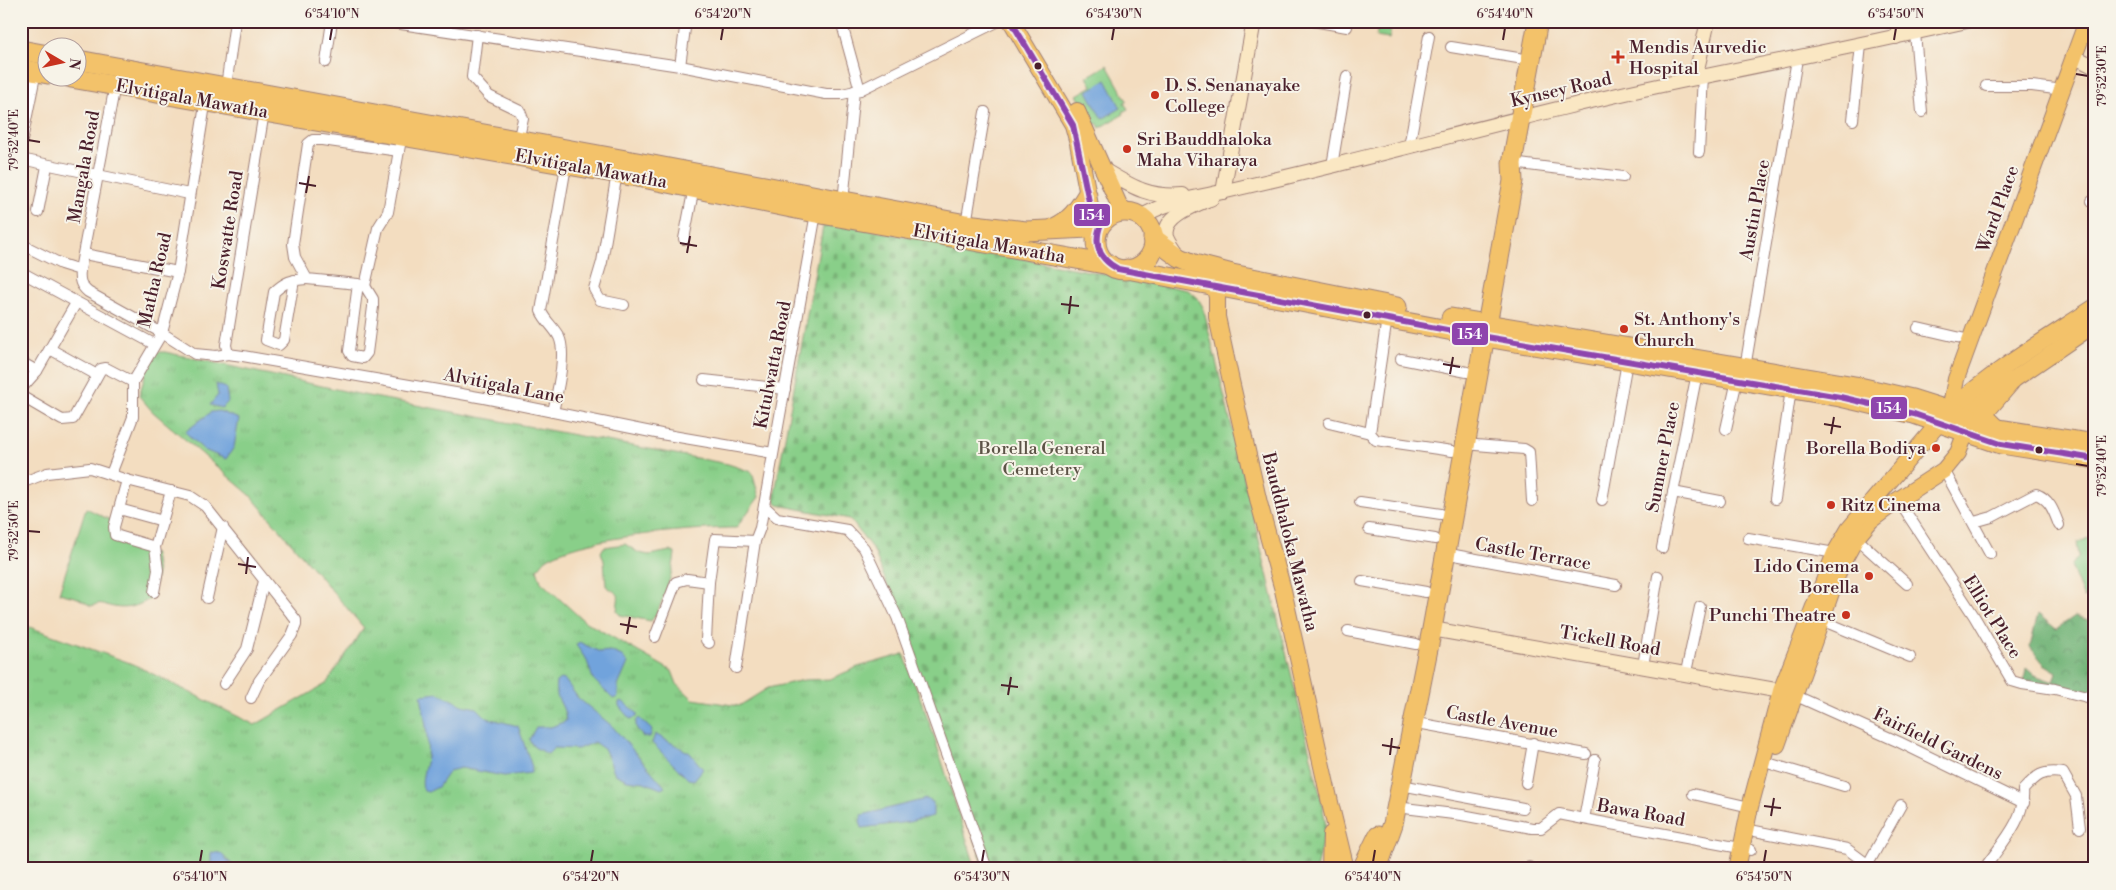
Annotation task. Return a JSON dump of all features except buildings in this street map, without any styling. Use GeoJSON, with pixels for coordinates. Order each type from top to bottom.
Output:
{"type":"FeatureCollection","features":[{"type":"Feature","properties":{"kind":"highway"},"geometry":{"type":"LineString","coordinates":[[1377,869],[1389,840],[1432,629],[1440,546],[1481,329],[1504,179],[1512,163],[1536,22]]}},
{"type":"Feature","properties":{"kind":"highway"},"geometry":{"type":"LineString","coordinates":[[21,50],[38,53]]}},
{"type":"Feature","properties":{"kind":"highway","name":"Elvitigala Mawatha"},"geometry":{"type":"LineString","coordinates":[[88,62],[214,91],[496,145],[566,166],[617,173],[816,213],[1387,318],[1481,329]]}},
{"type":"Feature","properties":{"kind":"highway","name":"Elvitigala Mawatha"},"geometry":{"type":"LineString","coordinates":[[88,81],[115,85],[214,91],[264,112],[401,144],[496,145],[518,142],[637,162],[966,224],[1026,231],[1052,228],[1089,228],[1101,224]]}},
{"type":"Feature","properties":{"kind":"highway"},"geometry":{"type":"LineString","coordinates":[[1052,228],[1065,223],[1078,211],[1087,195]]}},
{"type":"Feature","properties":{"kind":"highway"},"geometry":{"type":"LineString","coordinates":[[1153,238],[1149,256],[1136,267],[1119,268],[1103,259],[1098,251],[1096,242],[1097,232],[1101,224],[1113,214],[1135,215],[1147,223],[1153,238],[1180,258],[1194,264],[1232,274],[1627,362],[1697,373],[1741,374],[1791,389],[1998,429],[2095,444]]}},
{"type":"Feature","properties":{"kind":"highway"},"geometry":{"type":"LineString","coordinates":[[1481,329],[1741,374],[1855,386],[1912,399],[2000,444],[2095,459]]}},
{"type":"Feature","properties":{"kind":"highway"},"geometry":{"type":"LineString","coordinates":[[1362,869],[1380,829],[1426,592],[1440,546],[1440,514],[1458,448],[1467,372],[1481,329]]}},
{"type":"Feature","properties":{"kind":"highway"},"geometry":{"type":"LineString","coordinates":[[1998,429],[1985,417],[1986,410],[2010,382]]}},
{"type":"Feature","properties":{"kind":"main road"},"geometry":{"type":"LineString","coordinates":[[1011,21],[1073,125],[1092,216],[1101,224]]}},
{"type":"Feature","properties":{"kind":"main road"},"geometry":{"type":"LineString","coordinates":[[1023,21],[1076,111],[1120,207],[1135,215]]}},
{"type":"Feature","properties":{"kind":"main road","name":"Ward Place"},"geometry":{"type":"LineString","coordinates":[[1787,693],[1821,620],[1840,567],[1856,538],[1871,520],[1944,470],[1958,453],[1956,379],[2075,57],[2083,26]]}},
{"type":"Feature","properties":{"kind":"main road"},"geometry":{"type":"LineString","coordinates":[[1180,258],[1214,286]]}},
{"type":"Feature","properties":{"kind":"main road","name":"Bauddhaloka Mawatha"},"geometry":{"type":"LineString","coordinates":[[1214,286],[1217,297],[1217,318],[1230,381],[1259,503],[1283,590],[1346,869]]}},
{"type":"Feature","properties":{"kind":"main road"},"geometry":{"type":"LineString","coordinates":[[1956,420],[1987,379],[2095,307]]}},
{"type":"Feature","properties":{"kind":"main road"},"geometry":{"type":"LineString","coordinates":[[1748,869],[1746,849],[1750,807],[1835,553],[1849,529],[1873,499],[1974,404],[2010,382],[2095,324]]}},
{"type":"Feature","properties":{"kind":"main road"},"geometry":{"type":"LineString","coordinates":[[1737,869],[1755,831],[1787,693]]}},
{"type":"Feature","properties":{"kind":"main road","name":"Bauddhaloka Mawatha"},"geometry":{"type":"LineString","coordinates":[[1330,869],[1331,807]]}},
{"type":"Feature","properties":{"kind":"street","name":"Matha Road"},"geometry":{"type":"LineString","coordinates":[[132,382],[162,333],[178,272],[189,194],[214,91],[235,21]]}},
{"type":"Feature","properties":{"kind":"street"},"geometry":{"type":"LineString","coordinates":[[326,62],[332,21]]}},
{"type":"Feature","properties":{"kind":"street"},"geometry":{"type":"LineString","coordinates":[[381,21],[680,66],[826,94],[857,91],[998,21]]}},
{"type":"Feature","properties":{"kind":"street"},"geometry":{"type":"LineString","coordinates":[[680,66],[686,21]]}},
{"type":"Feature","properties":{"kind":"street"},"geometry":{"type":"LineString","coordinates":[[841,21],[857,91],[842,202]]}},
{"type":"Feature","properties":{"kind":"street"},"geometry":{"type":"LineString","coordinates":[[1102,169],[1147,193],[1176,196],[1224,192],[1254,21]]}},
{"type":"Feature","properties":{"kind":"street"},"geometry":{"type":"LineString","coordinates":[[1313,21],[1347,27]]}},
{"type":"Feature","properties":{"kind":"street"},"geometry":{"type":"LineString","coordinates":[[1699,152],[1699,77],[1708,21]]}},
{"type":"Feature","properties":{"kind":"street"},"geometry":{"type":"LineString","coordinates":[[1896,37],[1901,21]]}},
{"type":"Feature","properties":{"kind":"street","name":"Kynsey Road"},"geometry":{"type":"LineString","coordinates":[[1135,215],[1192,197],[1224,192],[1332,166],[1520,118],[1699,77],[1861,45],[1967,21]]}},
{"type":"Feature","properties":{"kind":"street"},"geometry":{"type":"LineString","coordinates":[[1915,33],[1922,112]]}},
{"type":"Feature","properties":{"kind":"street"},"geometry":{"type":"LineString","coordinates":[[477,35],[472,77],[489,96],[520,110],[523,118],[518,142]]}},
{"type":"Feature","properties":{"kind":"street"},"geometry":{"type":"LineString","coordinates":[[1409,147],[1429,36]]}},
{"type":"Feature","properties":{"kind":"street"},"geometry":{"type":"LineString","coordinates":[[1853,120],[1861,45]]}},
{"type":"Feature","properties":{"kind":"street"},"geometry":{"type":"LineString","coordinates":[[1451,47],[1530,60]]}},
{"type":"Feature","properties":{"kind":"street"},"geometry":{"type":"LineString","coordinates":[[2075,57],[2095,67]]}},
{"type":"Feature","properties":{"kind":"street","name":"Austin Place"},"geometry":{"type":"LineString","coordinates":[[1726,428],[1741,374],[1797,58]]}},
{"type":"Feature","properties":{"kind":"street"},"geometry":{"type":"LineString","coordinates":[[21,145],[35,71]]}},
{"type":"Feature","properties":{"kind":"street"},"geometry":{"type":"LineString","coordinates":[[1332,166],[1347,76]]}},
{"type":"Feature","properties":{"kind":"street","name":"Mangala Road"},"geometry":{"type":"LineString","coordinates":[[80,270],[115,85]]}},
{"type":"Feature","properties":{"kind":"street"},"geometry":{"type":"LineString","coordinates":[[1986,86],[2032,86],[2063,90]]}},
{"type":"Feature","properties":{"kind":"street","name":"Koswatte Road"},"geometry":{"type":"LineString","coordinates":[[228,354],[226,345],[264,112]]}},
{"type":"Feature","properties":{"kind":"street"},"geometry":{"type":"LineString","coordinates":[[966,224],[985,112]]}},
{"type":"Feature","properties":{"kind":"street"},"geometry":{"type":"LineString","coordinates":[[294,280],[284,340],[279,345],[266,340],[274,292],[286,282],[294,280],[308,279],[362,285],[373,299],[366,353],[363,358],[352,356],[349,351],[362,285],[378,228],[388,212],[401,144],[313,140],[308,144],[293,244],[295,257],[308,279]]}},
{"type":"Feature","properties":{"kind":"street"},"geometry":{"type":"LineString","coordinates":[[21,159],[47,166],[189,194]]}},
{"type":"Feature","properties":{"kind":"street"},"geometry":{"type":"LineString","coordinates":[[1512,163],[1623,177]]}},
{"type":"Feature","properties":{"kind":"street"},"geometry":{"type":"LineString","coordinates":[[38,212],[47,166]]}},
{"type":"Feature","properties":{"kind":"street"},"geometry":{"type":"LineString","coordinates":[[553,412],[560,379],[562,344],[558,335],[544,320],[540,311],[566,166]]}},
{"type":"Feature","properties":{"kind":"street"},"geometry":{"type":"LineString","coordinates":[[617,173],[602,262],[594,289],[600,300],[624,305]]}},
{"type":"Feature","properties":{"kind":"street"},"geometry":{"type":"LineString","coordinates":[[684,239],[694,188]]}},
{"type":"Feature","properties":{"kind":"street","name":"Kynsey Road"},"geometry":{"type":"LineString","coordinates":[[1153,238],[1174,217],[1224,192]]}},
{"type":"Feature","properties":{"kind":"street","name":"Kitulwatta Road"},"geometry":{"type":"LineString","coordinates":[[736,668],[755,541],[760,528],[784,389],[804,292],[816,213]]}},
{"type":"Feature","properties":{"kind":"street"},"geometry":{"type":"LineString","coordinates":[[1174,217],[1166,231],[1180,258]]}},
{"type":"Feature","properties":{"kind":"street"},"geometry":{"type":"LineString","coordinates":[[21,244],[61,264],[80,270]]}},
{"type":"Feature","properties":{"kind":"street"},"geometry":{"type":"LineString","coordinates":[[84,254],[178,272]]}},
{"type":"Feature","properties":{"kind":"street","name":"Alvitigala Lane"},"geometry":{"type":"LineString","coordinates":[[80,270],[79,278],[82,287],[88,292],[162,333],[195,354],[216,356],[228,354],[393,381],[661,434],[773,453]]}},
{"type":"Feature","properties":{"kind":"street"},"geometry":{"type":"LineString","coordinates":[[21,272],[154,344]]}},
{"type":"Feature","properties":{"kind":"street"},"geometry":{"type":"LineString","coordinates":[[21,389],[37,371],[76,302]]}},
{"type":"Feature","properties":{"kind":"street"},"geometry":{"type":"LineString","coordinates":[[1372,436],[1387,318]]}},
{"type":"Feature","properties":{"kind":"street"},"geometry":{"type":"LineString","coordinates":[[1918,328],[1970,340]]}},
{"type":"Feature","properties":{"kind":"street"},"geometry":{"type":"LineString","coordinates":[[50,350],[97,375]]}},
{"type":"Feature","properties":{"kind":"street"},"geometry":{"type":"LineString","coordinates":[[1401,358],[1467,372]]}},
{"type":"Feature","properties":{"kind":"street"},"geometry":{"type":"LineString","coordinates":[[21,362],[37,371]]}},
{"type":"Feature","properties":{"kind":"street"},"geometry":{"type":"LineString","coordinates":[[1602,500],[1627,362]]}},
{"type":"Feature","properties":{"kind":"street"},"geometry":{"type":"LineString","coordinates":[[21,396],[62,420],[69,421],[73,419],[101,369],[106,368],[132,382],[133,418],[111,474]]}},
{"type":"Feature","properties":{"kind":"street","name":"Sumner Place"},"geometry":{"type":"LineString","coordinates":[[1662,548],[1697,373]]}},
{"type":"Feature","properties":{"kind":"street"},"geometry":{"type":"LineString","coordinates":[[704,380],[784,389]]}},
{"type":"Feature","properties":{"kind":"street"},"geometry":{"type":"LineString","coordinates":[[1775,499],[1791,389]]}},
{"type":"Feature","properties":{"kind":"street"},"geometry":{"type":"LineString","coordinates":[[1329,423],[1372,436],[1458,448],[1524,449],[1529,452],[1532,501]]}},
{"type":"Feature","properties":{"kind":"street"},"geometry":{"type":"LineString","coordinates":[[21,483],[47,473],[90,468],[190,496],[205,506],[296,620],[292,635],[259,682],[251,698]]}},
{"type":"Feature","properties":{"kind":"street"},"geometry":{"type":"LineString","coordinates":[[1944,470],[1990,554]]}},
{"type":"Feature","properties":{"kind":"street"},"geometry":{"type":"LineString","coordinates":[[128,480],[114,527],[116,535],[155,547]]}},
{"type":"Feature","properties":{"kind":"street"},"geometry":{"type":"LineString","coordinates":[[154,592],[158,570],[155,547],[171,491]]}},
{"type":"Feature","properties":{"kind":"street"},"geometry":{"type":"LineString","coordinates":[[1673,492],[1720,501]]}},
{"type":"Feature","properties":{"kind":"street"},"geometry":{"type":"LineString","coordinates":[[1974,522],[1992,516],[2036,494],[2044,497],[2050,505],[2059,525]]}},
{"type":"Feature","properties":{"kind":"street","name":"Elliot Place"},"geometry":{"type":"LineString","coordinates":[[1898,500],[1974,616],[2012,680],[2022,684],[2055,689],[2095,699]]}},
{"type":"Feature","properties":{"kind":"street"},"geometry":{"type":"LineString","coordinates":[[1360,502],[1440,514]]}},
{"type":"Feature","properties":{"kind":"street"},"geometry":{"type":"LineString","coordinates":[[764,506],[777,518],[847,530],[864,548],[897,617],[987,869]]}},
{"type":"Feature","properties":{"kind":"street"},"geometry":{"type":"LineString","coordinates":[[119,509],[163,521]]}},
{"type":"Feature","properties":{"kind":"street"},"geometry":{"type":"LineString","coordinates":[[207,598],[223,527]]}},
{"type":"Feature","properties":{"kind":"street","name":"Castle Terrace"},"geometry":{"type":"LineString","coordinates":[[1369,529],[1616,585]]}},
{"type":"Feature","properties":{"kind":"street"},"geometry":{"type":"LineString","coordinates":[[1748,538],[1835,553]]}},
{"type":"Feature","properties":{"kind":"street"},"geometry":{"type":"LineString","coordinates":[[1856,538],[1907,584]]}},
{"type":"Feature","properties":{"kind":"street"},"geometry":{"type":"LineString","coordinates":[[709,643],[706,640],[709,582],[715,539],[755,541]]}},
{"type":"Feature","properties":{"kind":"street"},"geometry":{"type":"LineString","coordinates":[[1643,666],[1658,576]]}},
{"type":"Feature","properties":{"kind":"street"},"geometry":{"type":"LineString","coordinates":[[655,637],[676,582],[687,579],[709,582]]}},
{"type":"Feature","properties":{"kind":"street"},"geometry":{"type":"LineString","coordinates":[[224,684],[247,649],[264,580]]}},
{"type":"Feature","properties":{"kind":"street"},"geometry":{"type":"LineString","coordinates":[[1362,581],[1426,592]]}},
{"type":"Feature","properties":{"kind":"street"},"geometry":{"type":"LineString","coordinates":[[1686,672],[1700,607]]}},
{"type":"Feature","properties":{"kind":"street"},"geometry":{"type":"LineString","coordinates":[[1821,620],[1910,657]]}},
{"type":"Feature","properties":{"kind":"street","name":"Tickell Road"},"geometry":{"type":"LineString","coordinates":[[1432,629],[1686,672],[1787,693]]}},
{"type":"Feature","properties":{"kind":"street"},"geometry":{"type":"LineString","coordinates":[[1348,631],[1416,644]]}},
{"type":"Feature","properties":{"kind":"street","name":"Fairfield Gardens"},"geometry":{"type":"LineString","coordinates":[[1787,693],[1899,742],[2024,803]]}},
{"type":"Feature","properties":{"kind":"street","name":"Castle Avenue"},"geometry":{"type":"LineString","coordinates":[[1412,722],[1586,754]]}},
{"type":"Feature","properties":{"kind":"street"},"geometry":{"type":"LineString","coordinates":[[1526,783],[1533,743]]}},
{"type":"Feature","properties":{"kind":"street","name":"Bawa Road"},"geometry":{"type":"LineString","coordinates":[[1595,760],[1584,819],[1746,849]]}},
{"type":"Feature","properties":{"kind":"street"},"geometry":{"type":"LineString","coordinates":[[1771,764],[1844,786]]}},
{"type":"Feature","properties":{"kind":"street"},"geometry":{"type":"LineString","coordinates":[[1989,867],[2017,822],[2024,803],[2023,790],[2036,776],[2050,771],[2063,773],[2076,796],[2080,828]]}},
{"type":"Feature","properties":{"kind":"street"},"geometry":{"type":"LineString","coordinates":[[1401,785],[1523,808]]}},
{"type":"Feature","properties":{"kind":"street"},"geometry":{"type":"LineString","coordinates":[[1693,794],[1750,807]]}},
{"type":"Feature","properties":{"kind":"street"},"geometry":{"type":"LineString","coordinates":[[1755,831],[1847,849],[1871,866],[1901,805]]}},
{"type":"Feature","properties":{"kind":"street"},"geometry":{"type":"LineString","coordinates":[[1396,807],[1462,815],[1532,828],[1541,828],[1559,814],[1584,819]]}},
{"type":"Feature","properties":{"kind":"green space"},"geometry":{"type":"Polygon","coordinates":[[[1379,21],[1392,21],[1389,39],[1376,37],[1379,21]]]}},
{"type":"Feature","properties":{"kind":"green space"},"geometry":{"type":"Polygon","coordinates":[[[1107,65],[1127,101],[1124,103],[1128,109],[1123,112],[1124,114],[1100,128],[1097,123],[1094,125],[1077,95],[1092,86],[1087,77],[1107,65]]]}},
{"type":"Feature","properties":{"kind":"green space","name":"Borella General Cemetery"},"geometry":{"type":"Polygon","coordinates":[[[824,221],[1188,290],[1197,297],[1203,307],[1321,798],[1326,826],[1316,869],[985,869],[895,606],[874,551],[850,519],[778,505],[774,498],[824,221]]]}},
{"type":"Feature","properties":{"kind":"green space"},"geometry":{"type":"Polygon","coordinates":[[[152,352],[165,352],[363,395],[728,464],[752,472],[759,497],[736,528],[637,535],[582,545],[560,552],[545,560],[537,569],[541,582],[584,621],[672,671],[677,684],[693,699],[739,706],[768,688],[804,680],[830,679],[858,667],[904,654],[933,733],[976,869],[21,869],[21,624],[133,664],[255,725],[326,684],[364,628],[250,495],[153,412],[139,396],[152,352]]]}},
{"type":"Feature","properties":{"kind":"green space"},"geometry":{"type":"Polygon","coordinates":[[[86,508],[110,520],[116,537],[120,542],[130,548],[154,554],[157,573],[152,598],[134,606],[119,608],[101,604],[91,606],[78,598],[59,593],[86,508]]]}},
{"type":"Feature","properties":{"kind":"green space"},"geometry":{"type":"Polygon","coordinates":[[[2095,535],[2095,593],[2084,598],[2071,566],[2079,556],[2077,543],[2095,535]]]}},
{"type":"Feature","properties":{"kind":"green space"},"geometry":{"type":"Polygon","coordinates":[[[625,544],[639,553],[649,555],[670,551],[675,553],[667,588],[659,608],[651,621],[620,615],[617,611],[618,595],[606,586],[604,561],[601,552],[604,547],[625,544]]]}},
{"type":"Feature","properties":{"kind":"green space"},"geometry":{"type":"Polygon","coordinates":[[[2038,614],[2056,629],[2075,616],[2095,622],[2095,696],[2024,681],[2026,668],[2034,675],[2054,682],[2057,672],[2044,664],[2030,647],[2038,614]]]}},
{"type":"Feature","properties":{"kind":"water"},"geometry":{"type":"Polygon","coordinates":[[[1106,80],[1121,108],[1102,119],[1087,91],[1106,80]]]}},
{"type":"Feature","properties":{"kind":"water"},"geometry":{"type":"Polygon","coordinates":[[[216,384],[226,388],[228,402],[222,408],[210,405],[218,395],[216,384]]]}},
{"type":"Feature","properties":{"kind":"water"},"geometry":{"type":"Polygon","coordinates":[[[219,411],[239,419],[234,447],[226,459],[204,450],[185,432],[211,412],[219,411]]]}},
{"type":"Feature","properties":{"kind":"water"},"geometry":{"type":"Polygon","coordinates":[[[579,642],[600,652],[610,651],[622,656],[628,663],[618,686],[618,697],[613,699],[593,679],[587,661],[576,645],[579,642]]]}},
{"type":"Feature","properties":{"kind":"water"},"geometry":{"type":"Polygon","coordinates":[[[560,679],[565,680],[578,698],[612,726],[665,787],[661,789],[644,782],[627,780],[615,774],[605,750],[594,742],[578,749],[554,748],[548,754],[534,747],[529,740],[536,727],[551,727],[566,721],[564,710],[556,693],[556,682],[560,679]]]}},
{"type":"Feature","properties":{"kind":"water"},"geometry":{"type":"Polygon","coordinates":[[[438,693],[462,705],[477,708],[487,718],[518,726],[532,767],[531,773],[504,776],[461,768],[449,771],[438,787],[428,792],[424,791],[422,778],[427,757],[427,741],[421,695],[438,693]]]}},
{"type":"Feature","properties":{"kind":"water"},"geometry":{"type":"Polygon","coordinates":[[[622,701],[637,713],[637,717],[630,719],[619,706],[619,702],[622,701]]]}},
{"type":"Feature","properties":{"kind":"water"},"geometry":{"type":"Polygon","coordinates":[[[639,718],[652,730],[650,737],[643,737],[636,727],[636,721],[639,718]]]}},
{"type":"Feature","properties":{"kind":"water"},"geometry":{"type":"Polygon","coordinates":[[[655,734],[690,753],[703,769],[694,780],[688,779],[652,743],[655,734]]]}},
{"type":"Feature","properties":{"kind":"water"},"geometry":{"type":"Polygon","coordinates":[[[926,799],[933,802],[933,816],[909,822],[862,828],[860,821],[862,815],[926,799]]]}},
{"type":"Feature","properties":{"kind":"water"},"geometry":{"type":"Polygon","coordinates":[[[211,852],[220,853],[237,869],[217,869],[211,864],[211,852]]]}},
{"type":"Feature","properties":{"kind":"transit line","name":"154"},"geometry":{"type":"LineString","coordinates":[[1011,21],[1073,125],[1092,216],[1101,224],[1098,238],[1099,250],[1106,261],[1118,269],[1474,335],[1840,397],[1914,414],[2001,444],[2095,459]]}},
{"type":"Feature","properties":{"kind":"place","name":"Mendis Aurvedic Hospital"},"geometry":{"type":"Point","coordinates":[1618,57]}},
{"type":"Feature","properties":{"kind":"place","name":"D. S. Senanayake College"},"geometry":{"type":"Point","coordinates":[1155,95]}},
{"type":"Feature","properties":{"kind":"place","name":"Sri Bauddhaloka Maha Viharaya"},"geometry":{"type":"Point","coordinates":[1127,149]}},
{"type":"Feature","properties":{"kind":"place","name":"St. Anthony's Church"},"geometry":{"type":"Point","coordinates":[1624,329]}},
{"type":"Feature","properties":{"kind":"place","name":"Borella Bodiya"},"geometry":{"type":"Point","coordinates":[1936,448]}},
{"type":"Feature","properties":{"kind":"place","name":"Ritz Cinema"},"geometry":{"type":"Point","coordinates":[1831,505]}},
{"type":"Feature","properties":{"kind":"place","name":"Lido Cinema Borella"},"geometry":{"type":"Point","coordinates":[1869,576]}},
{"type":"Feature","properties":{"kind":"place","name":"Punchi Theatre"},"geometry":{"type":"Point","coordinates":[1846,615]}}]}
